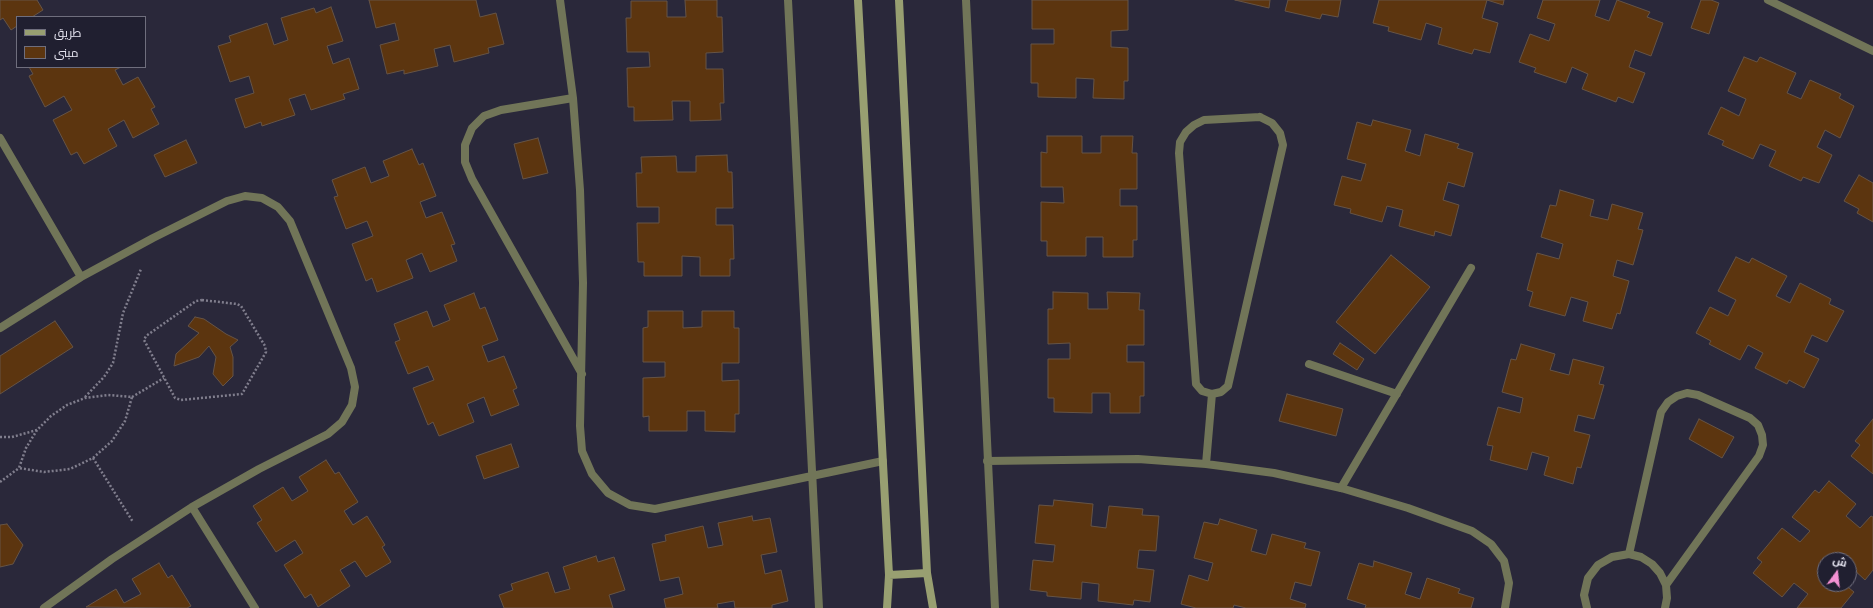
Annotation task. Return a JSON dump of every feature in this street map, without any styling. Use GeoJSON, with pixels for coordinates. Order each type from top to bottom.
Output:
{"type":"FeatureCollection","features":[{"type":"Feature","properties":{"kind":"street"},"geometry":{"type":"LineString","coordinates":[[560,0],[573,98],[581,213],[583,375],[580,426],[582,451],[592,474],[608,493],[630,505],[655,509],[812,474],[883,461]]}},
{"type":"Feature","properties":{"kind":"street"},"geometry":{"type":"LineString","coordinates":[[788,0],[819,608]]}},
{"type":"Feature","properties":{"kind":"street"},"geometry":{"type":"LineString","coordinates":[[858,0],[889,575],[887,608]]}},
{"type":"Feature","properties":{"kind":"street"},"geometry":{"type":"LineString","coordinates":[[899,0],[927,573],[933,608]]}},
{"type":"Feature","properties":{"kind":"street"},"geometry":{"type":"LineString","coordinates":[[966,0],[995,608]]}},
{"type":"Feature","properties":{"kind":"street"},"geometry":{"type":"LineString","coordinates":[[1768,0],[1873,51]]}},
{"type":"Feature","properties":{"kind":"street"},"geometry":{"type":"LineString","coordinates":[[573,98],[501,110],[484,116],[472,128],[465,145],[465,162],[472,179],[583,375]]}},
{"type":"Feature","properties":{"kind":"street"},"geometry":{"type":"LineString","coordinates":[[1260,117],[1272,123],[1280,133],[1283,145],[1228,386],[1221,392],[1212,394],[1202,391],[1196,384],[1179,153],[1180,142],[1186,132],[1194,125],[1204,120],[1260,117]]}},
{"type":"Feature","properties":{"kind":"street"},"geometry":{"type":"LineString","coordinates":[[0,138],[81,277]]}},
{"type":"Feature","properties":{"kind":"street"},"geometry":{"type":"LineString","coordinates":[[0,328],[81,277],[153,238],[227,201],[244,196],[262,198],[278,207],[290,221],[351,368],[355,387],[352,405],[349,411],[342,422],[328,434],[259,469],[192,507],[112,559],[44,608]]}},
{"type":"Feature","properties":{"kind":"street"},"geometry":{"type":"LineString","coordinates":[[1341,488],[1471,268]]}},
{"type":"Feature","properties":{"kind":"street"},"geometry":{"type":"LineString","coordinates":[[1309,364],[1397,394]]}},
{"type":"Feature","properties":{"kind":"street"},"geometry":{"type":"LineString","coordinates":[[1629,554],[1662,412],[1668,402],[1677,396],[1687,393],[1698,394],[1750,418],[1758,425],[1762,435],[1762,445],[1759,456],[1666,585]]}},
{"type":"Feature","properties":{"kind":"street"},"geometry":{"type":"LineString","coordinates":[[1206,464],[1212,394]]}},
{"type":"Feature","properties":{"kind":"street"},"geometry":{"type":"LineString","coordinates":[[987,460],[1138,459],[1206,464],[1274,474],[1341,488],[1408,508],[1472,531],[1491,544],[1504,561],[1509,583],[1505,608]]}},
{"type":"Feature","properties":{"kind":"street"},"geometry":{"type":"LineString","coordinates":[[192,507],[254,608]]}},
{"type":"Feature","properties":{"kind":"street"},"geometry":{"type":"LineString","coordinates":[[1587,608],[1584,594],[1588,578],[1598,565],[1612,557],[1629,554],[1641,557],[1652,564],[1660,573],[1666,585],[1667,598],[1665,608]]}},
{"type":"Feature","properties":{"kind":"street"},"geometry":{"type":"LineString","coordinates":[[889,575],[927,573]]}},
{"type":"Feature","properties":{"kind":"path"},"geometry":{"type":"LineString","coordinates":[[85,398],[104,377],[113,363],[123,313],[153,238]]}},
{"type":"Feature","properties":{"kind":"path"},"geometry":{"type":"LineString","coordinates":[[196,301],[237,304],[241,306],[265,346],[266,352],[242,394],[181,400],[175,398],[164,378],[144,340],[146,336],[196,301]]}},
{"type":"Feature","properties":{"kind":"path"},"geometry":{"type":"LineString","coordinates":[[0,482],[19,468],[26,448],[37,430],[51,416],[67,405],[85,398],[108,395],[132,397],[164,378]]}},
{"type":"Feature","properties":{"kind":"path"},"geometry":{"type":"LineString","coordinates":[[19,468],[44,472],[70,468],[93,458],[112,441],[125,421],[132,397]]}},
{"type":"Feature","properties":{"kind":"path"},"geometry":{"type":"LineString","coordinates":[[0,437],[12,437],[37,430]]}},
{"type":"Feature","properties":{"kind":"path"},"geometry":{"type":"LineString","coordinates":[[93,458],[143,538]]}},
{"type":"Feature","properties":{"kind":"building"},"geometry":{"type":"Polygon","coordinates":[[[0,0],[37,0],[43,10],[34,16],[16,16],[16,27],[11,30],[3,18],[0,20],[0,0]]]}},
{"type":"Feature","properties":{"kind":"building"},"geometry":{"type":"Polygon","coordinates":[[[369,0],[476,0],[480,17],[496,13],[504,44],[488,48],[489,53],[454,62],[450,45],[434,49],[438,66],[404,74],[404,70],[387,74],[380,45],[399,40],[395,23],[376,28],[369,0]]]}},
{"type":"Feature","properties":{"kind":"building"},"geometry":{"type":"Polygon","coordinates":[[[685,0],[717,0],[717,17],[722,17],[723,52],[706,53],[706,69],[723,69],[724,103],[720,103],[721,120],[690,121],[690,101],[672,101],[673,120],[634,121],[634,107],[628,107],[627,68],[650,67],[649,52],[627,52],[626,18],[631,18],[631,1],[667,1],[667,17],[686,17],[685,0]]]}},
{"type":"Feature","properties":{"kind":"building"},"geometry":{"type":"Polygon","coordinates":[[[1032,0],[1128,0],[1128,30],[1111,31],[1111,47],[1128,48],[1128,81],[1124,81],[1124,99],[1093,98],[1094,79],[1076,78],[1076,98],[1038,97],[1038,83],[1031,83],[1031,44],[1054,44],[1054,29],[1032,29],[1032,0]]]}},
{"type":"Feature","properties":{"kind":"building"},"geometry":{"type":"Polygon","coordinates":[[[1235,0],[1270,0],[1269,8],[1235,0]]]}},
{"type":"Feature","properties":{"kind":"building"},"geometry":{"type":"Polygon","coordinates":[[[1288,0],[1341,0],[1338,17],[1322,14],[1320,19],[1285,11],[1288,0]]]}},
{"type":"Feature","properties":{"kind":"building"},"geometry":{"type":"Polygon","coordinates":[[[1379,0],[1487,0],[1482,18],[1498,23],[1490,53],[1474,49],[1472,54],[1438,44],[1442,28],[1426,23],[1421,40],[1388,31],[1389,27],[1373,23],[1379,0]]]}},
{"type":"Feature","properties":{"kind":"building"},"geometry":{"type":"Polygon","coordinates":[[[1487,0],[1504,0],[1503,5],[1487,0]]]}},
{"type":"Feature","properties":{"kind":"building"},"geometry":{"type":"Polygon","coordinates":[[[1543,0],[1600,0],[1595,16],[1609,21],[1617,0],[1650,12],[1647,17],[1663,23],[1651,56],[1635,50],[1629,67],[1645,73],[1633,103],[1618,97],[1616,102],[1582,89],[1588,74],[1572,67],[1566,83],[1534,72],[1536,68],[1519,62],[1530,34],[1549,41],[1555,24],[1537,18],[1543,0]]]}},
{"type":"Feature","properties":{"kind":"building"},"geometry":{"type":"Polygon","coordinates":[[[1701,0],[1711,0],[1719,3],[1709,34],[1691,28],[1701,0]]]}},
{"type":"Feature","properties":{"kind":"building"},"geometry":{"type":"Polygon","coordinates":[[[331,7],[343,41],[327,46],[333,64],[349,58],[359,89],[343,94],[345,99],[311,110],[305,94],[289,99],[295,115],[262,126],[261,122],[245,128],[235,99],[254,93],[249,76],[230,82],[218,46],[231,42],[229,36],[267,23],[274,45],[288,40],[281,18],[314,8],[316,13],[331,7]]]}},
{"type":"Feature","properties":{"kind":"building"},"geometry":{"type":"Polygon","coordinates":[[[1744,57],[1757,62],[1760,57],[1796,73],[1787,93],[1801,99],[1810,80],[1841,94],[1839,98],[1854,106],[1840,138],[1825,130],[1817,147],[1832,155],[1819,183],[1803,177],[1801,181],[1769,166],[1776,151],[1760,144],[1753,159],[1722,145],[1724,141],[1708,134],[1721,107],[1739,116],[1746,99],[1728,91],[1744,57]]]}},
{"type":"Feature","properties":{"kind":"building"},"geometry":{"type":"Polygon","coordinates":[[[30,68],[119,68],[115,70],[123,85],[138,77],[155,107],[151,109],[159,124],[133,138],[124,120],[108,129],[117,146],[84,164],[77,152],[71,155],[53,120],[72,110],[64,96],[45,107],[29,76],[33,74],[30,68]]]}},
{"type":"Feature","properties":{"kind":"building"},"geometry":{"type":"Polygon","coordinates":[[[1373,120],[1411,130],[1405,151],[1420,156],[1425,134],[1459,144],[1457,148],[1473,153],[1464,187],[1448,182],[1443,200],[1459,205],[1451,236],[1435,231],[1434,236],[1399,226],[1403,210],[1387,206],[1382,222],[1350,213],[1351,209],[1334,205],[1342,176],[1361,181],[1366,164],[1347,159],[1357,122],[1371,126],[1373,120]]]}},
{"type":"Feature","properties":{"kind":"building"},"geometry":{"type":"Polygon","coordinates":[[[1047,136],[1082,136],[1082,153],[1101,153],[1101,136],[1133,136],[1132,153],[1137,153],[1137,189],[1120,189],[1120,206],[1137,206],[1137,240],[1133,240],[1133,257],[1103,257],[1103,237],[1086,237],[1086,256],[1047,256],[1047,241],[1041,241],[1041,202],[1064,203],[1063,187],[1041,187],[1041,152],[1047,153],[1047,136]]]}},
{"type":"Feature","properties":{"kind":"building"},"geometry":{"type":"Polygon","coordinates":[[[538,138],[548,173],[523,179],[514,144],[538,138]]]}},
{"type":"Feature","properties":{"kind":"building"},"geometry":{"type":"Polygon","coordinates":[[[186,140],[197,163],[165,177],[154,155],[186,140]]]}},
{"type":"Feature","properties":{"kind":"building"},"geometry":{"type":"Polygon","coordinates":[[[412,149],[419,165],[423,163],[436,196],[420,202],[426,218],[442,212],[455,244],[451,245],[457,261],[430,272],[422,253],[406,260],[413,278],[377,292],[372,278],[366,281],[352,244],[373,236],[367,221],[346,229],[334,197],[338,196],[332,180],[365,167],[371,183],[389,176],[383,161],[412,149]]]}},
{"type":"Feature","properties":{"kind":"building"},"geometry":{"type":"Polygon","coordinates":[[[727,155],[728,172],[732,172],[733,208],[716,208],[716,225],[733,225],[734,259],[730,259],[730,276],[700,276],[700,257],[682,256],[682,276],[644,276],[644,262],[638,262],[637,223],[659,223],[659,207],[637,207],[636,173],[642,173],[641,157],[676,156],[677,172],[696,172],[696,156],[727,155]]]}},
{"type":"Feature","properties":{"kind":"building"},"geometry":{"type":"Polygon","coordinates":[[[1859,175],[1873,183],[1873,222],[1857,213],[1859,209],[1844,201],[1859,175]]]}},
{"type":"Feature","properties":{"kind":"building"},"geometry":{"type":"Polygon","coordinates":[[[1560,190],[1594,200],[1590,216],[1608,220],[1612,204],[1643,213],[1638,229],[1643,230],[1633,265],[1617,260],[1613,276],[1629,281],[1620,314],[1617,313],[1612,329],[1583,321],[1588,302],[1571,297],[1565,316],[1529,306],[1533,292],[1527,290],[1537,253],[1559,259],[1563,244],[1541,237],[1550,205],[1556,206],[1560,190]]]}},
{"type":"Feature","properties":{"kind":"building"},"geometry":{"type":"Polygon","coordinates":[[[1391,255],[1430,287],[1375,354],[1336,322],[1391,255]]]}},
{"type":"Feature","properties":{"kind":"building"},"geometry":{"type":"Polygon","coordinates":[[[1736,257],[1749,263],[1752,258],[1787,276],[1776,296],[1790,303],[1800,283],[1831,299],[1829,304],[1844,311],[1827,342],[1812,335],[1804,352],[1819,359],[1804,388],[1789,380],[1787,384],[1755,368],[1763,353],[1748,345],[1740,360],[1709,344],[1711,341],[1696,333],[1710,307],[1728,316],[1736,300],[1718,291],[1736,257]]]}},
{"type":"Feature","properties":{"kind":"building"},"geometry":{"type":"Polygon","coordinates":[[[1053,292],[1088,293],[1088,309],[1108,309],[1107,292],[1140,293],[1139,310],[1144,310],[1144,345],[1127,345],[1127,362],[1144,362],[1144,396],[1140,396],[1140,413],[1110,413],[1110,393],[1092,393],[1092,413],[1054,412],[1054,398],[1048,398],[1048,359],[1070,359],[1070,343],[1048,344],[1048,309],[1053,309],[1053,292]]]}},
{"type":"Feature","properties":{"kind":"building"},"geometry":{"type":"Polygon","coordinates":[[[474,293],[480,309],[485,307],[498,340],[482,346],[488,362],[504,356],[517,388],[513,390],[519,405],[491,416],[484,397],[467,404],[474,422],[439,436],[433,422],[428,425],[413,388],[434,380],[428,366],[408,374],[395,342],[400,340],[394,324],[427,311],[433,327],[450,320],[444,305],[474,293]]]}},
{"type":"Feature","properties":{"kind":"building"},"geometry":{"type":"Polygon","coordinates":[[[648,311],[683,311],[683,328],[702,327],[702,311],[734,311],[734,328],[739,328],[739,363],[722,363],[722,381],[739,380],[739,414],[735,414],[735,432],[705,431],[705,411],[687,411],[687,431],[649,431],[649,416],[643,417],[643,378],[665,377],[665,362],[643,362],[643,328],[648,327],[648,311]]]}},
{"type":"Feature","properties":{"kind":"building"},"geometry":{"type":"Polygon","coordinates":[[[195,317],[204,319],[226,334],[238,340],[230,347],[233,357],[233,376],[223,386],[213,374],[216,357],[209,346],[199,357],[174,366],[176,354],[199,333],[188,326],[195,317]]]}},
{"type":"Feature","properties":{"kind":"building"},"geometry":{"type":"Polygon","coordinates":[[[55,321],[73,347],[0,394],[0,356],[55,321]]]}},
{"type":"Feature","properties":{"kind":"building"},"geometry":{"type":"Polygon","coordinates":[[[1340,343],[1364,359],[1357,370],[1333,354],[1340,343]]]}},
{"type":"Feature","properties":{"kind":"building"},"geometry":{"type":"Polygon","coordinates":[[[1521,344],[1555,354],[1550,370],[1569,375],[1573,359],[1604,367],[1599,384],[1604,385],[1594,419],[1578,415],[1574,431],[1590,435],[1581,468],[1577,467],[1573,484],[1544,475],[1549,457],[1532,452],[1527,470],[1490,460],[1493,446],[1487,445],[1498,407],[1520,413],[1523,398],[1502,392],[1511,359],[1516,360],[1521,344]]]}},
{"type":"Feature","properties":{"kind":"building"},"geometry":{"type":"Polygon","coordinates":[[[1287,394],[1343,409],[1336,436],[1279,421],[1287,394]]]}},
{"type":"Feature","properties":{"kind":"building"},"geometry":{"type":"Polygon","coordinates":[[[1699,419],[1734,437],[1722,458],[1689,439],[1699,419]]]}},
{"type":"Feature","properties":{"kind":"building"},"geometry":{"type":"Polygon","coordinates":[[[1873,419],[1873,474],[1851,456],[1860,445],[1855,441],[1873,419]]]}},
{"type":"Feature","properties":{"kind":"building"},"geometry":{"type":"Polygon","coordinates":[[[511,444],[519,467],[484,479],[476,456],[511,444]]]}},
{"type":"Feature","properties":{"kind":"building"},"geometry":{"type":"Polygon","coordinates":[[[326,460],[335,474],[339,472],[358,502],[344,511],[353,525],[367,516],[385,545],[382,547],[391,562],[366,577],[355,561],[340,570],[350,586],[318,607],[311,594],[305,598],[284,565],[303,553],[295,540],[276,552],[257,523],[262,520],[253,506],[283,487],[292,501],[308,491],[299,477],[326,460]]]}},
{"type":"Feature","properties":{"kind":"building"},"geometry":{"type":"Polygon","coordinates":[[[1829,481],[1856,504],[1846,516],[1860,528],[1871,516],[1873,517],[1873,570],[1865,580],[1857,573],[1857,552],[1817,552],[1817,592],[1854,592],[1841,608],[1797,608],[1808,594],[1794,583],[1782,597],[1753,573],[1762,562],[1757,558],[1782,528],[1800,542],[1810,531],[1792,517],[1815,490],[1819,493],[1829,481]]]}},
{"type":"Feature","properties":{"kind":"building"},"geometry":{"type":"Polygon","coordinates":[[[1054,500],[1093,504],[1091,526],[1106,528],[1109,506],[1143,509],[1142,515],[1159,516],[1156,551],[1139,550],[1137,568],[1154,570],[1150,602],[1134,600],[1133,605],[1098,601],[1099,584],[1082,582],[1081,599],[1047,596],[1047,592],[1030,590],[1033,560],[1053,562],[1055,545],[1035,543],[1039,505],[1053,506],[1054,500]]]}},
{"type":"Feature","properties":{"kind":"building"},"geometry":{"type":"Polygon","coordinates":[[[752,516],[753,521],[770,518],[777,552],[761,555],[765,574],[781,570],[788,601],[772,605],[772,608],[735,608],[734,601],[717,604],[718,608],[666,608],[664,599],[683,594],[679,577],[660,581],[652,544],[666,541],[665,535],[703,526],[708,548],[723,545],[718,523],[752,516]]]}},
{"type":"Feature","properties":{"kind":"building"},"geometry":{"type":"Polygon","coordinates":[[[1220,519],[1257,530],[1251,551],[1266,555],[1272,534],[1306,543],[1304,548],[1320,552],[1311,586],[1295,582],[1290,599],[1306,604],[1305,608],[1246,608],[1234,605],[1233,608],[1196,608],[1181,604],[1189,575],[1208,581],[1213,563],[1194,558],[1204,522],[1218,525],[1220,519]]]}},
{"type":"Feature","properties":{"kind":"building"},"geometry":{"type":"Polygon","coordinates":[[[7,524],[23,545],[13,564],[0,567],[0,525],[7,524]]]}},
{"type":"Feature","properties":{"kind":"building"},"geometry":{"type":"Polygon","coordinates":[[[596,556],[598,562],[614,557],[625,590],[609,595],[613,608],[504,608],[499,595],[513,590],[511,584],[548,572],[555,593],[570,589],[563,567],[596,556]]]}},
{"type":"Feature","properties":{"kind":"building"},"geometry":{"type":"Polygon","coordinates":[[[1374,561],[1412,573],[1405,594],[1420,599],[1427,578],[1460,589],[1458,593],[1474,598],[1471,608],[1365,608],[1366,605],[1347,599],[1359,563],[1373,567],[1374,561]]]}},
{"type":"Feature","properties":{"kind":"building"},"geometry":{"type":"Polygon","coordinates":[[[159,563],[168,578],[172,575],[191,606],[187,608],[86,607],[116,589],[124,603],[141,594],[132,579],[159,563]]]}}]}
